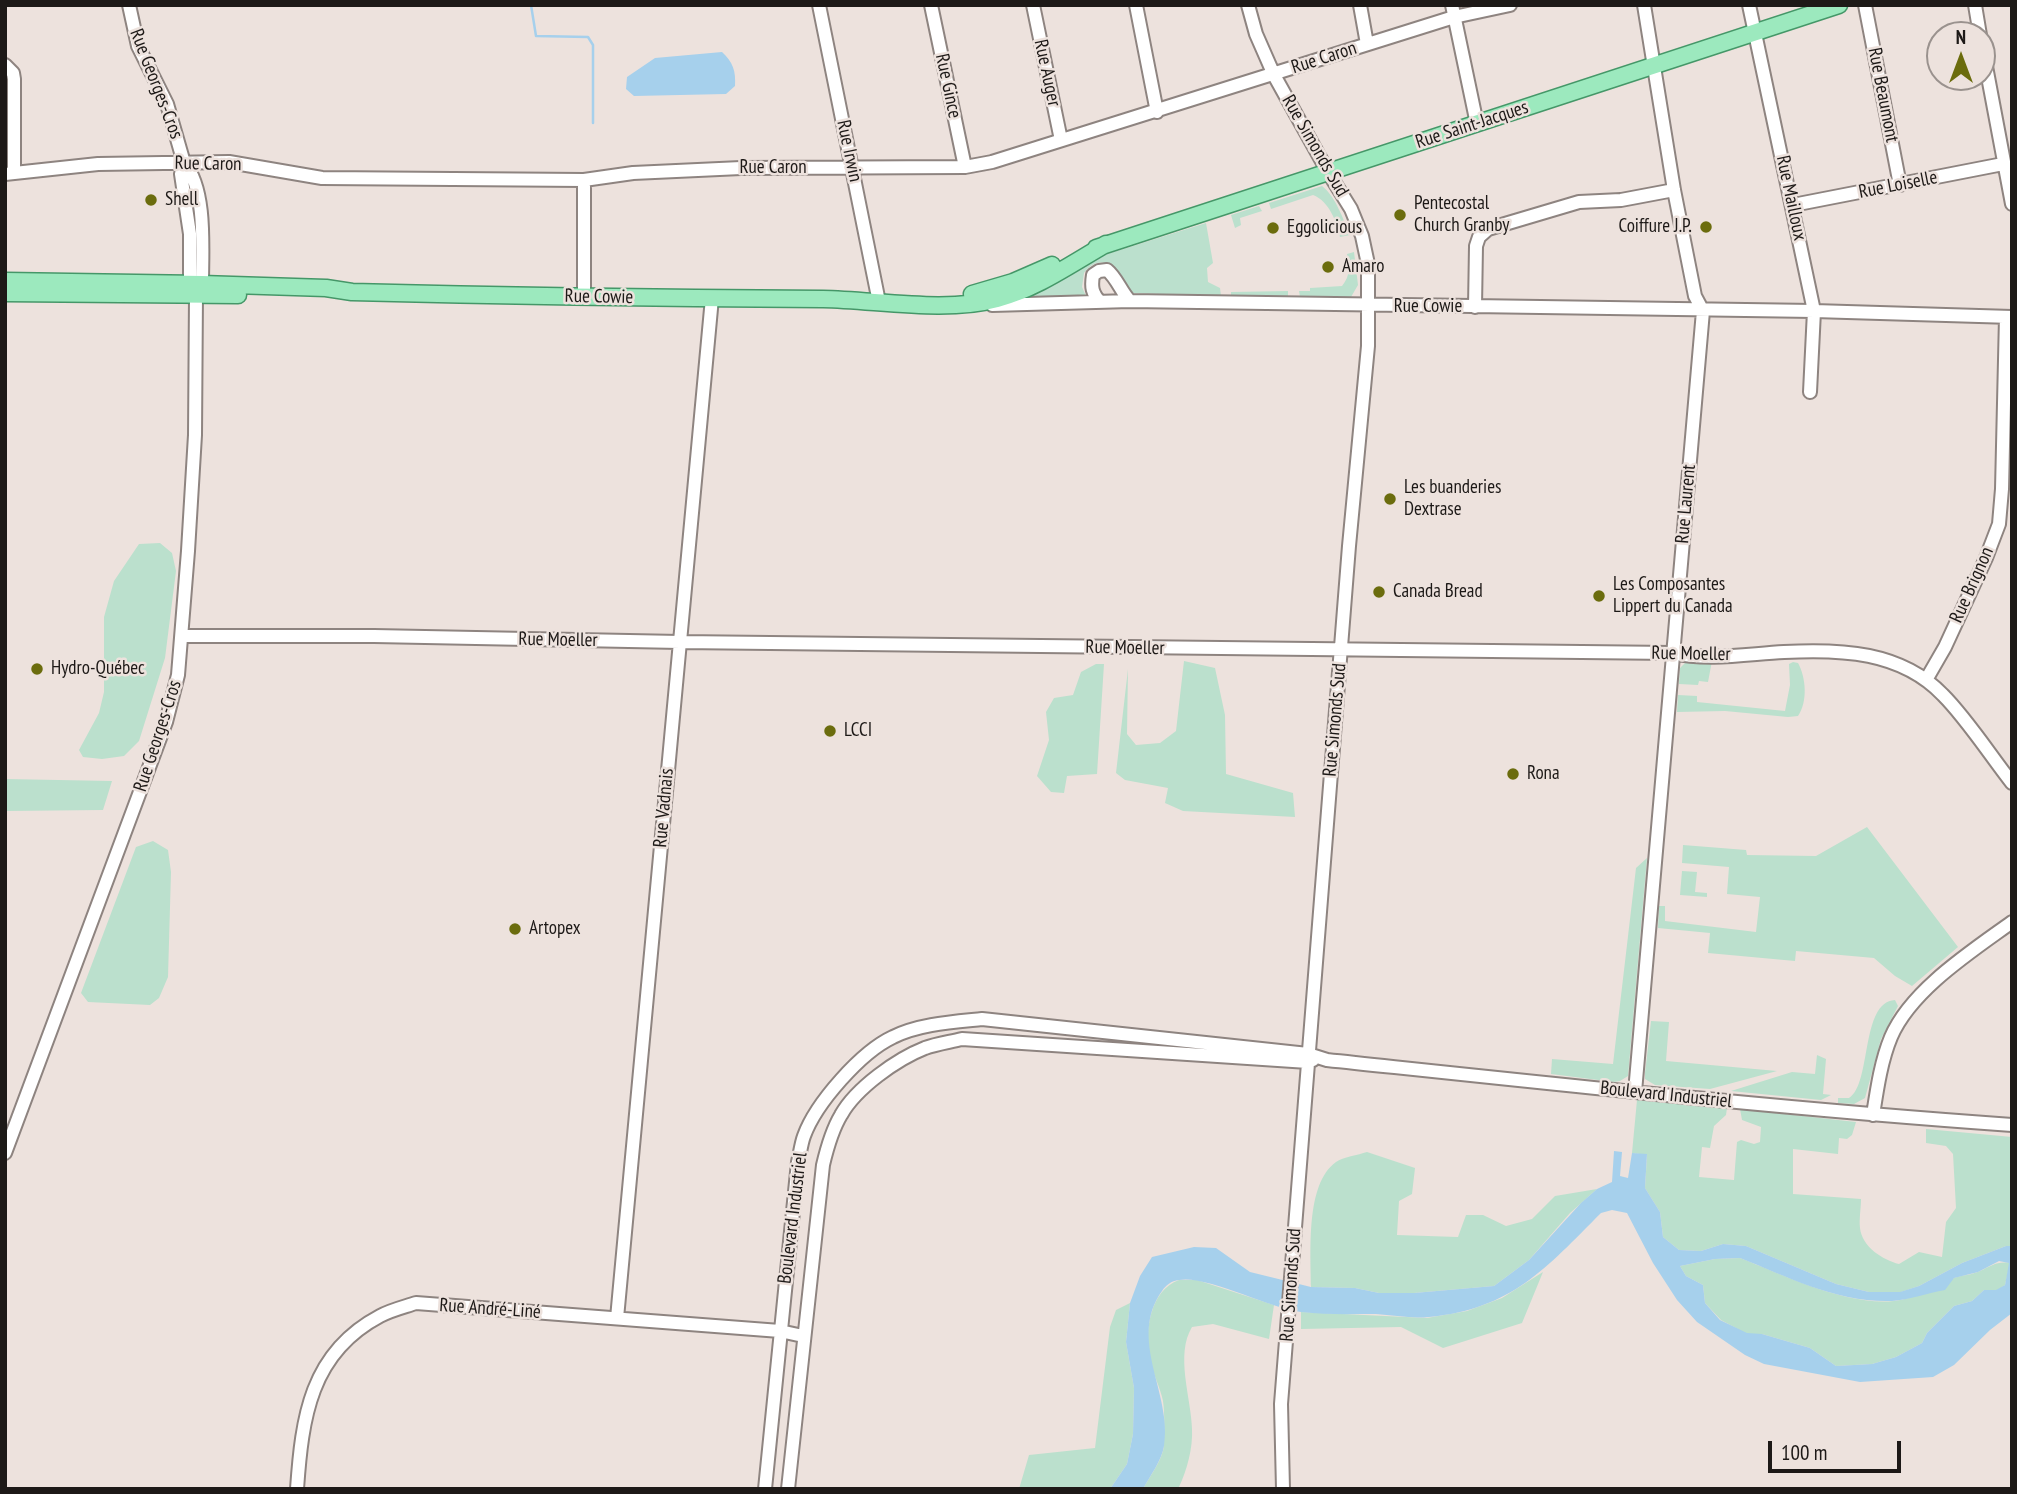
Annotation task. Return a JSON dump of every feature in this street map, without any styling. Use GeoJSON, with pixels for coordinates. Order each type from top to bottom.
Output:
{"type":"FeatureCollection","features":[{"type":"Feature","properties":{"kind":"main road","name":"Rue Saint-Jacques"},"geometry":{"type":"LineString","coordinates":[[878,297],[968,295],[988,291],[1105,244],[1839,5]]}},
{"type":"Feature","properties":{"kind":"main road","name":"Rue Saint-Jacques"},"geometry":{"type":"LineString","coordinates":[[971,304],[1028,289],[1105,244]]}},
{"type":"Feature","properties":{"kind":"main road","name":"Rue Cowie"},"geometry":{"type":"LineString","coordinates":[[5,281],[196,287],[326,297],[352,292],[584,298],[845,299],[971,304]]}},
{"type":"Feature","properties":{"kind":"main road","name":"Rue Cowie"},"geometry":{"type":"LineString","coordinates":[[5,293],[196,287]]}},
{"type":"Feature","properties":{"kind":"main road","name":"Rue Cowie"},"geometry":{"type":"LineString","coordinates":[[845,299],[878,297]]}},
{"type":"Feature","properties":{"kind":"street","name":"Rue Georges-Cros"},"geometry":{"type":"LineString","coordinates":[[5,1153],[166,722],[178,675],[195,435],[195,222],[181,174],[184,163],[167,104],[138,46],[129,5]]}},
{"type":"Feature","properties":{"kind":"street","name":"Rue Irwin"},"geometry":{"type":"LineString","coordinates":[[818,5],[878,297]]}},
{"type":"Feature","properties":{"kind":"street","name":"Rue Gince"},"geometry":{"type":"LineString","coordinates":[[931,5],[965,167]]}},
{"type":"Feature","properties":{"kind":"street","name":"Rue Auger"},"geometry":{"type":"LineString","coordinates":[[1033,5],[1061,140]]}},
{"type":"Feature","properties":{"kind":"street"},"geometry":{"type":"LineString","coordinates":[[1136,5],[1157,112]]}},
{"type":"Feature","properties":{"kind":"street","name":"Rue Simonds Sud"},"geometry":{"type":"LineString","coordinates":[[1248,5],[1256,34],[1274,75],[1351,209],[1362,236],[1368,264],[1368,346],[1341,651],[1312,1058],[1282,1404],[1285,1489]]}},
{"type":"Feature","properties":{"kind":"street"},"geometry":{"type":"LineString","coordinates":[[1360,5],[1367,44]]}},
{"type":"Feature","properties":{"kind":"street","name":"Rue Caron"},"geometry":{"type":"LineString","coordinates":[[5,65],[13,73],[14,79],[10,174],[98,164],[229,162],[322,178],[584,180],[633,173],[741,168],[965,167],[992,162],[1274,75],[1367,44],[1453,11],[1510,5]]}},
{"type":"Feature","properties":{"kind":"street","name":"Rue Laurent"},"geometry":{"type":"LineString","coordinates":[[1635,1092],[1703,310],[1695,296],[1674,190],[1644,5]]}},
{"type":"Feature","properties":{"kind":"street","name":"Rue Mailloux"},"geometry":{"type":"LineString","coordinates":[[1749,5],[1814,311],[1810,392]]}},
{"type":"Feature","properties":{"kind":"street","name":"Rue Beaumont"},"geometry":{"type":"LineString","coordinates":[[1865,5],[1900,185]]}},
{"type":"Feature","properties":{"kind":"street"},"geometry":{"type":"LineString","coordinates":[[1453,11],[1477,124]]}},
{"type":"Feature","properties":{"kind":"street"},"geometry":{"type":"LineString","coordinates":[[1990,91],[2012,205]]}},
{"type":"Feature","properties":{"kind":"street","name":"Rue Loiselle"},"geometry":{"type":"LineString","coordinates":[[1793,205],[2003,163]]}},
{"type":"Feature","properties":{"kind":"street"},"geometry":{"type":"LineString","coordinates":[[584,180],[584,298]]}},
{"type":"Feature","properties":{"kind":"street"},"geometry":{"type":"LineString","coordinates":[[1475,307],[1476,246],[1479,237],[1488,229],[1579,202],[1621,201],[1674,190]]}},
{"type":"Feature","properties":{"kind":"street"},"geometry":{"type":"LineString","coordinates":[[1100,302],[1091,285],[1093,275],[1107,270],[1130,301]]}},
{"type":"Feature","properties":{"kind":"street","name":"Rue Vadnais"},"geometry":{"type":"LineString","coordinates":[[617,1318],[712,298]]}},
{"type":"Feature","properties":{"kind":"street","name":"Rue Cowie"},"geometry":{"type":"LineString","coordinates":[[971,304],[1130,301],[1814,311],[2009,317]]}},
{"type":"Feature","properties":{"kind":"street","name":"Rue Brignon"},"geometry":{"type":"LineString","coordinates":[[1926,680],[1945,647],[1999,524],[2003,489],[2009,317]]}},
{"type":"Feature","properties":{"kind":"street","name":"Rue Moeller"},"geometry":{"type":"LineString","coordinates":[[182,636],[374,636],[1341,651],[1672,653],[1695,658],[1788,652],[1864,654],[1893,662],[1926,680],[1943,694],[2012,783]]}},
{"type":"Feature","properties":{"kind":"street"},"geometry":{"type":"LineString","coordinates":[[1873,1115],[1892,1035],[1904,1016],[1921,995],[1960,960],[2012,922]]}},
{"type":"Feature","properties":{"kind":"street","name":"Boulevard Industriel"},"geometry":{"type":"LineString","coordinates":[[765,1489],[798,1162],[804,1135],[826,1098],[852,1067],[891,1037],[943,1023],[982,1019],[1635,1092],[1873,1115],[2012,1125]]}},
{"type":"Feature","properties":{"kind":"street","name":"Boulevard Industriel"},"geometry":{"type":"LineString","coordinates":[[788,1489],[823,1166],[827,1146],[841,1113],[865,1087],[901,1059],[926,1048],[962,1039],[1312,1058]]}},
{"type":"Feature","properties":{"kind":"street","name":"Rue André-Liné"},"geometry":{"type":"LineString","coordinates":[[297,1489],[301,1433],[310,1395],[327,1365],[351,1334],[381,1315],[416,1303],[780,1331],[803,1336]]}},
{"type":"Feature","properties":{"kind":"green space"},"geometry":{"type":"Polygon","coordinates":[[[1322,186],[1335,202],[1350,235],[1340,237],[1328,207],[1313,195],[1271,209],[1269,203],[1322,186]]]}},
{"type":"Feature","properties":{"kind":"green space"},"geometry":{"type":"Polygon","coordinates":[[[1259,206],[1262,211],[1240,218],[1241,225],[1235,228],[1231,215],[1259,206]]]}},
{"type":"Feature","properties":{"kind":"green space"},"geometry":{"type":"Polygon","coordinates":[[[1206,223],[1213,263],[1207,268],[1208,282],[1220,288],[1221,296],[1130,293],[1117,272],[1105,263],[1099,263],[1084,273],[1084,298],[1030,298],[1030,295],[1069,271],[1101,256],[1206,223]]]}},
{"type":"Feature","properties":{"kind":"green space"},"geometry":{"type":"Polygon","coordinates":[[[1354,252],[1358,285],[1351,297],[1300,297],[1299,291],[1310,291],[1310,288],[1342,286],[1348,274],[1347,254],[1354,252]]]}},
{"type":"Feature","properties":{"kind":"green space"},"geometry":{"type":"Polygon","coordinates":[[[1288,291],[1288,297],[1231,296],[1231,292],[1288,291]]]}},
{"type":"Feature","properties":{"kind":"green space"},"geometry":{"type":"Polygon","coordinates":[[[160,543],[172,553],[176,571],[165,658],[139,741],[124,756],[102,759],[83,757],[79,750],[99,713],[104,692],[104,617],[114,581],[139,544],[160,543]]]}},
{"type":"Feature","properties":{"kind":"green space"},"geometry":{"type":"Polygon","coordinates":[[[1184,661],[1215,668],[1225,715],[1226,774],[1293,793],[1295,817],[1183,811],[1165,803],[1168,788],[1125,780],[1116,773],[1128,669],[1127,734],[1136,745],[1160,743],[1176,731],[1184,661]]]}},
{"type":"Feature","properties":{"kind":"green space"},"geometry":{"type":"Polygon","coordinates":[[[1687,661],[1712,661],[1708,682],[1699,681],[1698,685],[1679,684],[1680,668],[1687,661]]]}},
{"type":"Feature","properties":{"kind":"green space"},"geometry":{"type":"Polygon","coordinates":[[[1798,663],[1804,682],[1805,697],[1798,716],[1725,711],[1677,712],[1678,695],[1697,696],[1697,702],[1785,711],[1790,685],[1789,664],[1798,663]]]}},
{"type":"Feature","properties":{"kind":"green space"},"geometry":{"type":"Polygon","coordinates":[[[1096,664],[1104,664],[1097,774],[1067,776],[1064,793],[1051,792],[1037,776],[1049,740],[1046,712],[1054,698],[1073,695],[1081,672],[1096,664]]]}},
{"type":"Feature","properties":{"kind":"green space"},"geometry":{"type":"Polygon","coordinates":[[[5,779],[112,781],[103,810],[5,811],[5,779]]]}},
{"type":"Feature","properties":{"kind":"green space"},"geometry":{"type":"Polygon","coordinates":[[[1867,827],[1958,947],[1912,986],[1874,958],[1796,951],[1795,961],[1708,953],[1710,933],[1658,928],[1659,906],[1665,906],[1665,921],[1756,932],[1760,897],[1727,894],[1729,867],[1682,863],[1683,845],[1746,850],[1747,855],[1816,856],[1867,827]]]}},
{"type":"Feature","properties":{"kind":"green space"},"geometry":{"type":"Polygon","coordinates":[[[153,841],[168,850],[171,872],[168,977],[159,998],[150,1005],[88,1002],[81,993],[136,847],[153,841]]]}},
{"type":"Feature","properties":{"kind":"green space"},"geometry":{"type":"Polygon","coordinates":[[[1647,858],[1628,1076],[1614,1082],[1551,1074],[1552,1059],[1613,1064],[1636,868],[1647,858]]]}},
{"type":"Feature","properties":{"kind":"green space"},"geometry":{"type":"Polygon","coordinates":[[[1682,871],[1697,872],[1695,892],[1707,893],[1707,897],[1680,895],[1682,871]]]}},
{"type":"Feature","properties":{"kind":"green space"},"geometry":{"type":"Polygon","coordinates":[[[1895,1000],[1898,1006],[1881,1039],[1865,1098],[1854,1104],[1838,1103],[1838,1098],[1849,1098],[1856,1090],[1876,1014],[1884,1004],[1895,1000]]]}},
{"type":"Feature","properties":{"kind":"green space"},"geometry":{"type":"Polygon","coordinates":[[[1651,1021],[1669,1022],[1666,1061],[1777,1071],[1710,1089],[1655,1085],[1645,1079],[1651,1021]]]}},
{"type":"Feature","properties":{"kind":"green space"},"geometry":{"type":"Polygon","coordinates":[[[1817,1055],[1826,1059],[1823,1094],[1831,1095],[1821,1100],[1731,1091],[1792,1072],[1815,1074],[1817,1055]]]}},
{"type":"Feature","properties":{"kind":"green space"},"geometry":{"type":"Polygon","coordinates":[[[1637,1100],[1727,1108],[1726,1115],[1714,1126],[1710,1148],[1702,1147],[1699,1177],[1734,1180],[1737,1142],[1760,1142],[1761,1127],[1742,1120],[1740,1109],[1856,1122],[1852,1135],[1847,1139],[1839,1138],[1838,1154],[1793,1149],[1793,1194],[1861,1199],[1860,1228],[1865,1241],[1880,1256],[1899,1264],[1919,1252],[1942,1257],[1946,1222],[1956,1208],[1953,1154],[1946,1146],[1926,1143],[1926,1129],[2012,1137],[2012,1246],[1962,1263],[1919,1286],[1901,1292],[1869,1292],[1836,1284],[1746,1246],[1723,1244],[1701,1251],[1679,1250],[1663,1237],[1660,1212],[1645,1188],[1647,1155],[1632,1153],[1637,1100]]]}},
{"type":"Feature","properties":{"kind":"green space"},"geometry":{"type":"Polygon","coordinates":[[[1367,1152],[1415,1168],[1412,1194],[1399,1201],[1397,1235],[1458,1237],[1466,1215],[1483,1215],[1506,1226],[1532,1219],[1555,1196],[1597,1189],[1570,1213],[1529,1260],[1494,1286],[1414,1293],[1311,1287],[1312,1220],[1319,1186],[1326,1172],[1336,1162],[1367,1152]]]}},
{"type":"Feature","properties":{"kind":"green space"},"geometry":{"type":"Polygon","coordinates":[[[1740,1258],[1815,1288],[1875,1301],[1910,1298],[1954,1278],[1998,1263],[2010,1263],[2005,1285],[1996,1291],[1984,1290],[1972,1301],[1954,1306],[1927,1333],[1922,1343],[1896,1357],[1872,1364],[1836,1366],[1810,1348],[1762,1334],[1747,1334],[1721,1320],[1705,1303],[1703,1285],[1686,1276],[1680,1266],[1715,1259],[1740,1258]]]}},
{"type":"Feature","properties":{"kind":"green space"},"geometry":{"type":"Polygon","coordinates":[[[1543,1272],[1522,1323],[1443,1348],[1401,1327],[1301,1329],[1301,1312],[1427,1318],[1467,1311],[1502,1298],[1543,1272]]]}},
{"type":"Feature","properties":{"kind":"green space"},"geometry":{"type":"Polygon","coordinates":[[[1179,1280],[1197,1280],[1274,1305],[1269,1339],[1213,1324],[1192,1327],[1187,1338],[1184,1363],[1192,1429],[1187,1466],[1179,1487],[1143,1489],[1159,1462],[1164,1445],[1163,1401],[1148,1348],[1151,1313],[1161,1293],[1179,1280]]]}},
{"type":"Feature","properties":{"kind":"green space"},"geometry":{"type":"Polygon","coordinates":[[[1130,1303],[1126,1342],[1134,1388],[1133,1434],[1127,1464],[1110,1489],[1019,1489],[1029,1455],[1095,1448],[1110,1327],[1116,1310],[1130,1303]]]}},
{"type":"Feature","properties":{"kind":"water"},"geometry":{"type":"Polygon","coordinates":[[[722,52],[729,59],[735,76],[735,86],[726,94],[634,96],[626,89],[627,77],[655,58],[722,52]]]}},
{"type":"Feature","properties":{"kind":"water"},"geometry":{"type":"Polygon","coordinates":[[[1614,1151],[1622,1152],[1620,1176],[1628,1178],[1632,1153],[1647,1154],[1645,1188],[1660,1212],[1663,1237],[1679,1250],[1701,1251],[1723,1244],[1746,1246],[1836,1284],[1869,1292],[1900,1292],[1919,1286],[1962,1263],[2012,1246],[2012,1313],[1954,1365],[1933,1377],[1860,1382],[1764,1364],[1745,1355],[1697,1322],[1677,1300],[1653,1263],[1627,1213],[1612,1210],[1601,1213],[1526,1283],[1483,1305],[1429,1317],[1301,1312],[1205,1282],[1176,1281],[1162,1291],[1152,1310],[1149,1329],[1153,1367],[1163,1407],[1163,1451],[1143,1489],[1110,1489],[1127,1464],[1133,1434],[1134,1388],[1126,1342],[1130,1303],[1140,1276],[1152,1257],[1194,1247],[1216,1248],[1250,1272],[1311,1287],[1355,1288],[1379,1293],[1414,1293],[1494,1286],[1529,1260],[1581,1203],[1597,1189],[1612,1182],[1614,1151]],[[1740,1258],[1715,1259],[1680,1266],[1686,1276],[1703,1285],[1705,1303],[1720,1320],[1747,1333],[1762,1334],[1810,1348],[1836,1366],[1872,1364],[1896,1357],[1922,1343],[1927,1333],[1954,1306],[1972,1301],[1984,1290],[1996,1290],[2005,1285],[2009,1263],[1999,1261],[1978,1272],[1954,1278],[1945,1290],[1892,1301],[1872,1301],[1833,1293],[1740,1258]]]}},
{"type":"Feature","properties":{"kind":"waterway"},"geometry":{"type":"LineString","coordinates":[[531,5],[536,36],[588,37],[593,45],[593,123]]}},
{"type":"Feature","properties":{"kind":"place","name":"Shell"},"geometry":{"type":"Point","coordinates":[151,200]}},
{"type":"Feature","properties":{"kind":"place","name":"Pentecostal Church Granby"},"geometry":{"type":"Point","coordinates":[1400,215]}},
{"type":"Feature","properties":{"kind":"place","name":"Coiffure J.P."},"geometry":{"type":"Point","coordinates":[1706,227]}},
{"type":"Feature","properties":{"kind":"place","name":"Eggolicious"},"geometry":{"type":"Point","coordinates":[1273,228]}},
{"type":"Feature","properties":{"kind":"place","name":"Amaro"},"geometry":{"type":"Point","coordinates":[1328,267]}},
{"type":"Feature","properties":{"kind":"place","name":"Les buanderies Dextrase"},"geometry":{"type":"Point","coordinates":[1390,499]}},
{"type":"Feature","properties":{"kind":"place","name":"Canada Bread"},"geometry":{"type":"Point","coordinates":[1379,592]}},
{"type":"Feature","properties":{"kind":"place","name":"Les Composantes Lippert du Canada"},"geometry":{"type":"Point","coordinates":[1599,596]}},
{"type":"Feature","properties":{"kind":"place","name":"Hydro-Québec"},"geometry":{"type":"Point","coordinates":[37,669]}},
{"type":"Feature","properties":{"kind":"place","name":"LCCI"},"geometry":{"type":"Point","coordinates":[830,731]}},
{"type":"Feature","properties":{"kind":"place","name":"Rona"},"geometry":{"type":"Point","coordinates":[1513,774]}},
{"type":"Feature","properties":{"kind":"place","name":"Artopex"},"geometry":{"type":"Point","coordinates":[515,929]}}]}
